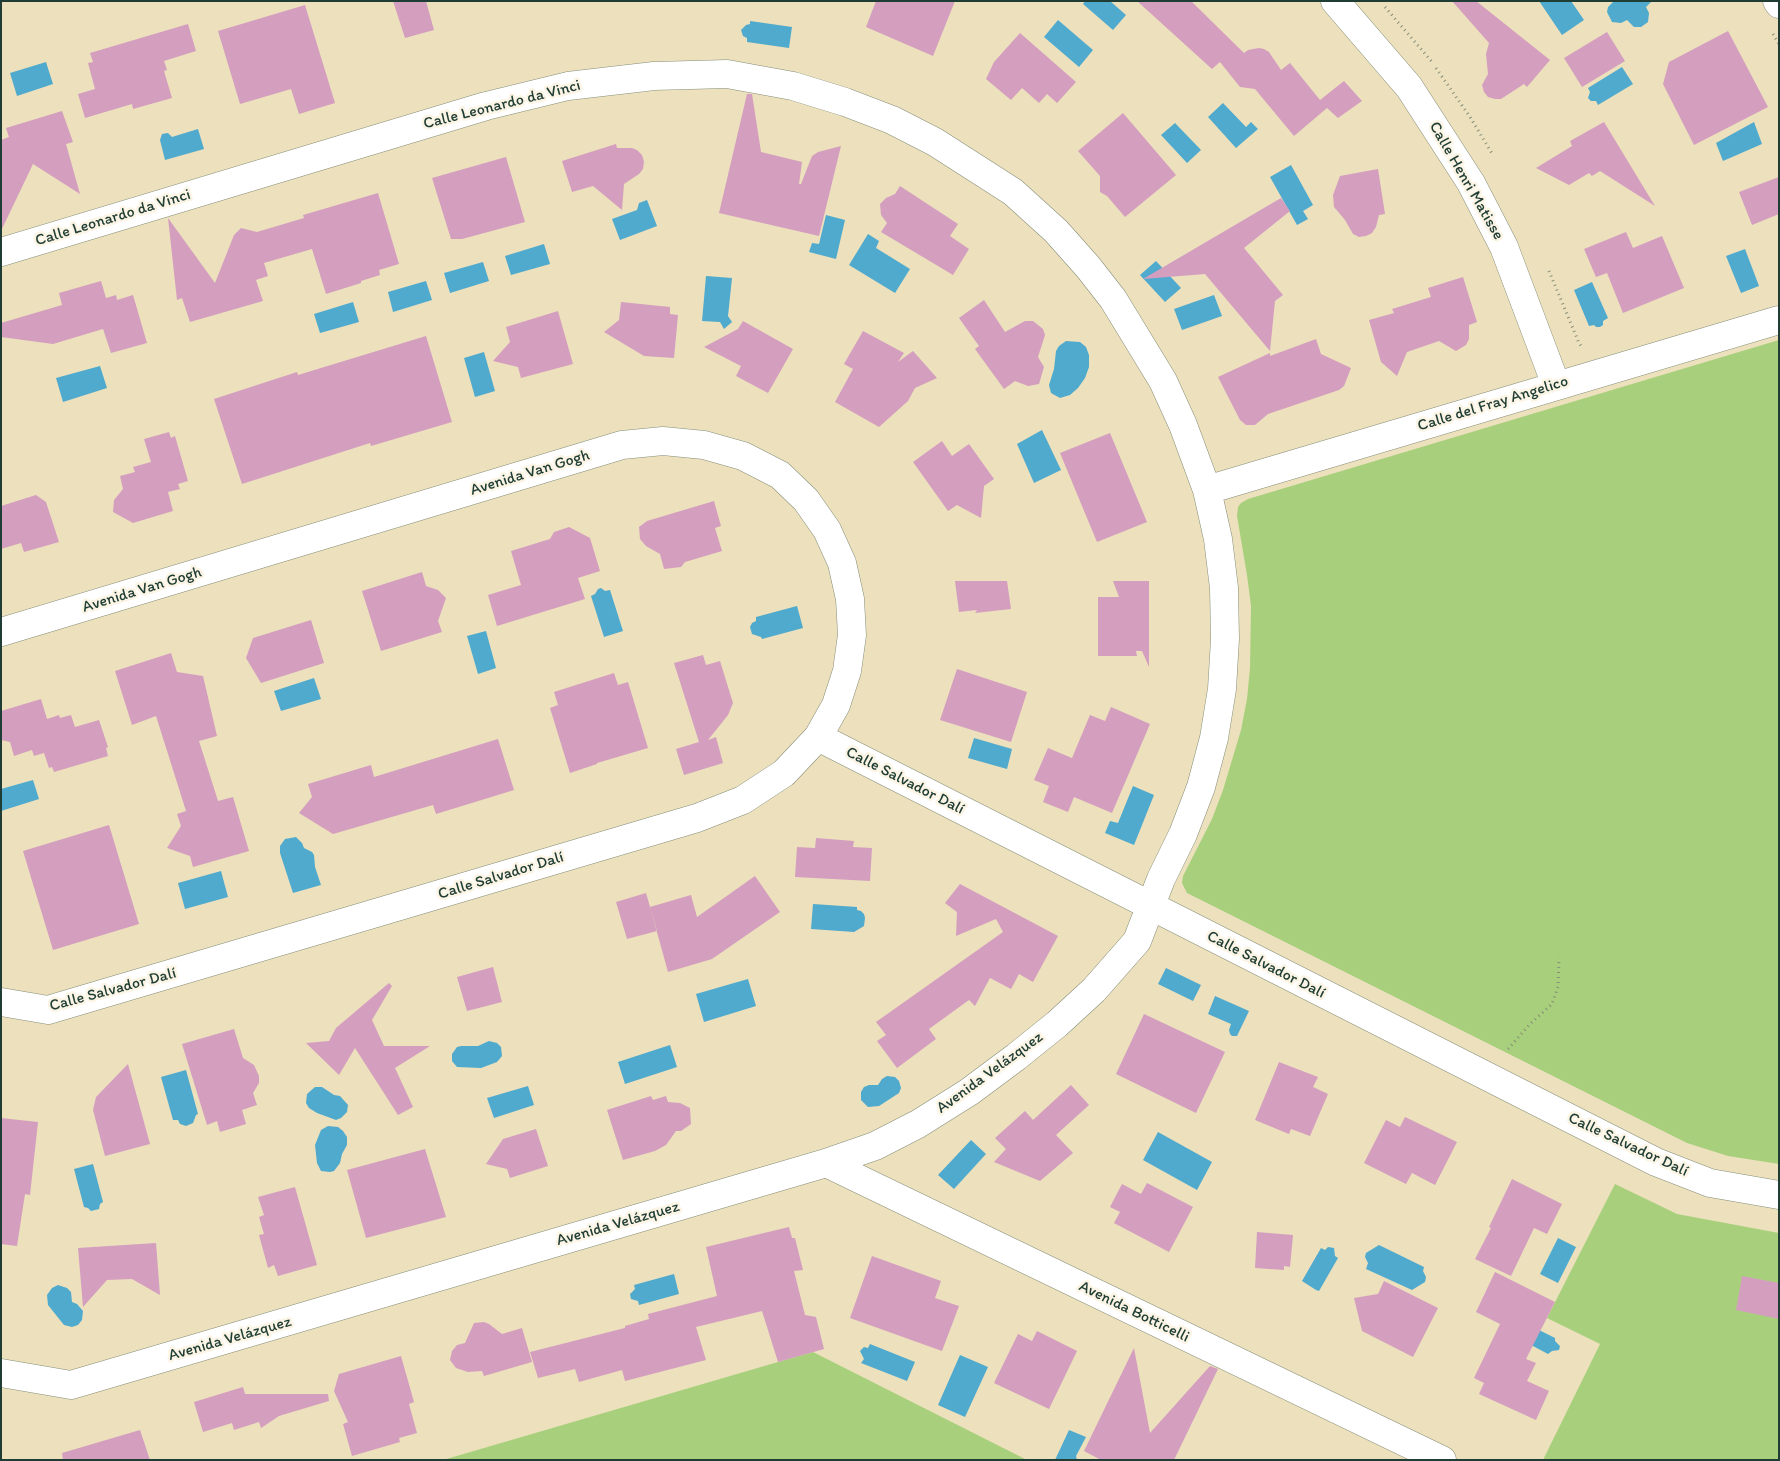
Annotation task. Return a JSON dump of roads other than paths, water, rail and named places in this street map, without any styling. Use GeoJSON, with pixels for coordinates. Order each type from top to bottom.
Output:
{"type":"FeatureCollection","features":[{"type":"Feature","properties":{"kind":"street","name":"Calle Henri Matisse"},"geometry":{"type":"LineString","coordinates":[[1335,1],[1409,87],[1471,183],[1504,247],[1556,386]]}},
{"type":"Feature","properties":{"kind":"street","name":"Calle Leonardo da Vinci"},"geometry":{"type":"LineString","coordinates":[[1,252],[486,106],[568,86],[654,76],[727,74],[793,86],[845,102],[892,120],[935,142],[1013,192],[1056,231],[1088,267],[1113,299],[1163,380],[1184,425],[1207,490],[1218,538],[1224,588],[1225,639],[1222,689],[1214,738],[1200,787],[1183,834],[1161,879],[1151,907]]}},
{"type":"Feature","properties":{"kind":"street","name":"Calle del Fray Angelico"},"geometry":{"type":"LineString","coordinates":[[1207,490],[1779,320]]}},
{"type":"Feature","properties":{"kind":"street","name":"Avenida Van Gogh"},"geometry":{"type":"LineString","coordinates":[[1,632],[622,445],[663,441],[704,445],[744,456],[780,475],[806,500],[827,530],[842,564],[850,599],[852,635],[847,671],[836,705],[818,737]]}},
{"type":"Feature","properties":{"kind":"street","name":"Calle Salvador Dalí"},"geometry":{"type":"LineString","coordinates":[[1,1002],[48,1010],[696,818],[743,800],[784,773],[818,737],[1656,1162],[1710,1183],[1779,1195]]}},
{"type":"Feature","properties":{"kind":"street","name":"Avenida Velázquez"},"geometry":{"type":"LineString","coordinates":[[1,1373],[71,1385],[826,1163],[875,1146],[918,1124],[969,1092],[1016,1058],[1094,990],[1128,953],[1143,930],[1151,907]]}},
{"type":"Feature","properties":{"kind":"street","name":"Avenida Botticelli"},"geometry":{"type":"LineString","coordinates":[[826,1163],[1442,1460]]}},
{"type":"Feature","properties":{"kind":"water"},"geometry":{"type":"Polygon","coordinates":[[[1085,1],[1110,1],[1126,15],[1113,30],[1083,4],[1085,1]]]}},
{"type":"Feature","properties":{"kind":"water"},"geometry":{"type":"Polygon","coordinates":[[[1539,1],[1571,1],[1584,20],[1562,35],[1539,1]]]}},
{"type":"Feature","properties":{"kind":"water"},"geometry":{"type":"Polygon","coordinates":[[[1614,1],[1652,1],[1646,7],[1649,13],[1648,22],[1641,27],[1634,27],[1627,20],[1621,23],[1612,22],[1607,12],[1608,7],[1614,1]]]}},
{"type":"Feature","properties":{"kind":"water"},"geometry":{"type":"Polygon","coordinates":[[[1058,20],[1093,50],[1079,67],[1044,37],[1058,20]]]}},
{"type":"Feature","properties":{"kind":"water"},"geometry":{"type":"Polygon","coordinates":[[[750,21],[792,27],[789,48],[747,42],[747,38],[743,36],[741,30],[750,24],[750,21]]]}},
{"type":"Feature","properties":{"kind":"water"},"geometry":{"type":"Polygon","coordinates":[[[46,62],[53,84],[17,96],[10,73],[46,62]]]}},
{"type":"Feature","properties":{"kind":"water"},"geometry":{"type":"Polygon","coordinates":[[[1622,67],[1633,84],[1598,105],[1596,101],[1591,101],[1588,98],[1590,92],[1588,88],[1622,67]]]}},
{"type":"Feature","properties":{"kind":"water"},"geometry":{"type":"Polygon","coordinates":[[[1223,103],[1246,127],[1251,122],[1258,129],[1236,148],[1208,117],[1223,103]]]}},
{"type":"Feature","properties":{"kind":"water"},"geometry":{"type":"Polygon","coordinates":[[[1754,122],[1762,144],[1723,161],[1716,143],[1754,122]]]}},
{"type":"Feature","properties":{"kind":"water"},"geometry":{"type":"Polygon","coordinates":[[[1175,123],[1201,150],[1187,163],[1161,135],[1175,123]]]}},
{"type":"Feature","properties":{"kind":"water"},"geometry":{"type":"Polygon","coordinates":[[[198,129],[204,149],[165,160],[160,140],[162,134],[168,133],[172,137],[198,129]]]}},
{"type":"Feature","properties":{"kind":"water"},"geometry":{"type":"Polygon","coordinates":[[[1291,165],[1313,205],[1303,211],[1308,219],[1297,225],[1270,177],[1291,165]]]}},
{"type":"Feature","properties":{"kind":"water"},"geometry":{"type":"Polygon","coordinates":[[[647,200],[657,226],[620,240],[612,219],[637,210],[639,203],[647,200]]]}},
{"type":"Feature","properties":{"kind":"water"},"geometry":{"type":"Polygon","coordinates":[[[826,215],[845,220],[836,259],[809,252],[812,243],[819,244],[826,215]]]}},
{"type":"Feature","properties":{"kind":"water"},"geometry":{"type":"Polygon","coordinates":[[[868,234],[879,241],[876,248],[910,269],[895,293],[849,265],[868,234]]]}},
{"type":"Feature","properties":{"kind":"water"},"geometry":{"type":"Polygon","coordinates":[[[544,244],[550,264],[511,275],[505,256],[544,244]]]}},
{"type":"Feature","properties":{"kind":"water"},"geometry":{"type":"Polygon","coordinates":[[[1745,249],[1759,286],[1741,293],[1726,256],[1745,249]]]}},
{"type":"Feature","properties":{"kind":"water"},"geometry":{"type":"Polygon","coordinates":[[[1156,261],[1181,288],[1165,302],[1140,275],[1156,261]]]}},
{"type":"Feature","properties":{"kind":"water"},"geometry":{"type":"Polygon","coordinates":[[[483,262],[489,281],[450,293],[444,273],[483,262]]]}},
{"type":"Feature","properties":{"kind":"water"},"geometry":{"type":"Polygon","coordinates":[[[706,276],[732,278],[728,316],[732,322],[724,329],[720,322],[702,321],[706,276]]]}},
{"type":"Feature","properties":{"kind":"water"},"geometry":{"type":"Polygon","coordinates":[[[426,281],[432,300],[393,312],[388,292],[426,281]]]}},
{"type":"Feature","properties":{"kind":"water"},"geometry":{"type":"Polygon","coordinates":[[[1592,282],[1608,318],[1603,321],[1603,325],[1600,327],[1589,326],[1574,290],[1592,282]]]}},
{"type":"Feature","properties":{"kind":"water"},"geometry":{"type":"Polygon","coordinates":[[[1214,295],[1222,316],[1182,330],[1174,309],[1214,295]]]}},
{"type":"Feature","properties":{"kind":"water"},"geometry":{"type":"Polygon","coordinates":[[[353,302],[359,322],[320,333],[314,314],[353,302]]]}},
{"type":"Feature","properties":{"kind":"water"},"geometry":{"type":"Polygon","coordinates":[[[1066,341],[1080,342],[1086,347],[1089,355],[1089,367],[1085,378],[1078,388],[1070,395],[1060,398],[1051,393],[1049,385],[1054,369],[1056,351],[1066,341]]]}},
{"type":"Feature","properties":{"kind":"water"},"geometry":{"type":"Polygon","coordinates":[[[484,352],[495,391],[475,397],[464,358],[484,352]]]}},
{"type":"Feature","properties":{"kind":"water"},"geometry":{"type":"Polygon","coordinates":[[[100,366],[107,388],[63,402],[56,378],[100,366]]]}},
{"type":"Feature","properties":{"kind":"water"},"geometry":{"type":"Polygon","coordinates":[[[1042,430],[1061,470],[1034,483],[1017,444],[1042,430]]]}},
{"type":"Feature","properties":{"kind":"water"},"geometry":{"type":"Polygon","coordinates":[[[601,588],[605,591],[610,590],[623,631],[604,637],[591,596],[601,588]]]}},
{"type":"Feature","properties":{"kind":"water"},"geometry":{"type":"Polygon","coordinates":[[[797,606],[803,628],[762,639],[752,634],[750,627],[756,621],[756,617],[797,606]]]}},
{"type":"Feature","properties":{"kind":"water"},"geometry":{"type":"Polygon","coordinates":[[[486,631],[496,668],[478,674],[467,636],[486,631]]]}},
{"type":"Feature","properties":{"kind":"water"},"geometry":{"type":"Polygon","coordinates":[[[314,678],[321,699],[281,711],[274,691],[314,678]]]}},
{"type":"Feature","properties":{"kind":"water"},"geometry":{"type":"Polygon","coordinates":[[[974,738],[1012,749],[1007,769],[968,758],[974,738]]]}},
{"type":"Feature","properties":{"kind":"water"},"geometry":{"type":"Polygon","coordinates":[[[33,780],[39,799],[1,811],[1,789],[33,780]]]}},
{"type":"Feature","properties":{"kind":"water"},"geometry":{"type":"Polygon","coordinates":[[[1133,786],[1154,795],[1134,845],[1105,833],[1110,821],[1118,823],[1133,786]]]}},
{"type":"Feature","properties":{"kind":"water"},"geometry":{"type":"Polygon","coordinates":[[[296,837],[304,848],[314,855],[315,867],[321,885],[293,893],[280,853],[280,846],[285,839],[296,837]]]}},
{"type":"Feature","properties":{"kind":"water"},"geometry":{"type":"Polygon","coordinates":[[[221,871],[228,897],[185,909],[178,883],[221,871]]]}},
{"type":"Feature","properties":{"kind":"water"},"geometry":{"type":"Polygon","coordinates":[[[813,904],[857,907],[857,910],[864,914],[864,926],[854,932],[811,929],[813,904]]]}},
{"type":"Feature","properties":{"kind":"water"},"geometry":{"type":"Polygon","coordinates":[[[1166,968],[1201,985],[1193,1001],[1158,984],[1166,968]]]}},
{"type":"Feature","properties":{"kind":"water"},"geometry":{"type":"Polygon","coordinates":[[[748,979],[756,1006],[704,1022],[696,994],[748,979]]]}},
{"type":"Feature","properties":{"kind":"water"},"geometry":{"type":"Polygon","coordinates":[[[1215,996],[1249,1011],[1237,1036],[1230,1034],[1231,1024],[1208,1014],[1215,996]]]}},
{"type":"Feature","properties":{"kind":"water"},"geometry":{"type":"Polygon","coordinates":[[[489,1041],[497,1043],[501,1047],[502,1056],[497,1062],[481,1068],[457,1067],[452,1061],[452,1054],[457,1047],[478,1046],[489,1041]]]}},
{"type":"Feature","properties":{"kind":"water"},"geometry":{"type":"Polygon","coordinates":[[[670,1045],[677,1067],[625,1084],[618,1062],[670,1045]]]}},
{"type":"Feature","properties":{"kind":"water"},"geometry":{"type":"Polygon","coordinates":[[[186,1070],[198,1114],[193,1123],[186,1126],[180,1124],[178,1120],[173,1120],[161,1077],[186,1070]]]}},
{"type":"Feature","properties":{"kind":"water"},"geometry":{"type":"Polygon","coordinates":[[[887,1076],[895,1077],[899,1081],[901,1088],[899,1093],[879,1106],[868,1107],[861,1100],[861,1092],[864,1087],[878,1085],[887,1076]]]}},
{"type":"Feature","properties":{"kind":"water"},"geometry":{"type":"Polygon","coordinates":[[[528,1086],[534,1105],[494,1118],[487,1098],[528,1086]]]}},
{"type":"Feature","properties":{"kind":"water"},"geometry":{"type":"Polygon","coordinates":[[[315,1087],[322,1087],[334,1095],[340,1096],[348,1105],[347,1112],[336,1120],[309,1108],[306,1103],[307,1094],[315,1087]]]}},
{"type":"Feature","properties":{"kind":"water"},"geometry":{"type":"Polygon","coordinates":[[[328,1126],[338,1127],[347,1137],[347,1145],[340,1163],[334,1171],[330,1172],[321,1171],[317,1163],[315,1145],[321,1130],[328,1126]]]}},
{"type":"Feature","properties":{"kind":"water"},"geometry":{"type":"Polygon","coordinates":[[[1158,1132],[1212,1162],[1197,1190],[1143,1160],[1158,1132]]]}},
{"type":"Feature","properties":{"kind":"water"},"geometry":{"type":"Polygon","coordinates":[[[971,1140],[986,1154],[954,1189],[938,1175],[971,1140]]]}},
{"type":"Feature","properties":{"kind":"water"},"geometry":{"type":"Polygon","coordinates":[[[93,1164],[103,1202],[100,1204],[99,1209],[91,1211],[84,1207],[74,1169],[93,1164]]]}},
{"type":"Feature","properties":{"kind":"water"},"geometry":{"type":"Polygon","coordinates":[[[1558,1238],[1576,1247],[1558,1283],[1540,1274],[1558,1238]]]}},
{"type":"Feature","properties":{"kind":"water"},"geometry":{"type":"Polygon","coordinates":[[[1379,1245],[1424,1267],[1425,1282],[1412,1290],[1366,1269],[1368,1263],[1365,1257],[1366,1253],[1379,1245]]]}},
{"type":"Feature","properties":{"kind":"water"},"geometry":{"type":"Polygon","coordinates":[[[1328,1247],[1334,1248],[1335,1256],[1338,1258],[1319,1291],[1302,1281],[1321,1248],[1325,1250],[1328,1247]]]}},
{"type":"Feature","properties":{"kind":"water"},"geometry":{"type":"Polygon","coordinates":[[[674,1274],[679,1294],[639,1305],[638,1301],[631,1299],[630,1294],[635,1289],[634,1285],[674,1274]]]}},
{"type":"Feature","properties":{"kind":"water"},"geometry":{"type":"Polygon","coordinates":[[[58,1285],[67,1288],[71,1292],[72,1302],[77,1304],[83,1311],[82,1320],[78,1325],[72,1327],[64,1325],[48,1305],[47,1295],[52,1288],[58,1285]]]}},
{"type":"Feature","properties":{"kind":"water"},"geometry":{"type":"Polygon","coordinates":[[[1523,1322],[1555,1338],[1555,1341],[1560,1346],[1559,1350],[1548,1354],[1516,1337],[1523,1322]]]}},
{"type":"Feature","properties":{"kind":"water"},"geometry":{"type":"Polygon","coordinates":[[[870,1344],[915,1362],[907,1381],[861,1363],[864,1359],[860,1351],[864,1347],[868,1348],[870,1344]]]}},
{"type":"Feature","properties":{"kind":"water"},"geometry":{"type":"Polygon","coordinates":[[[960,1355],[988,1367],[965,1417],[938,1405],[960,1355]]]}},
{"type":"Feature","properties":{"kind":"water"},"geometry":{"type":"Polygon","coordinates":[[[1069,1430],[1086,1437],[1076,1456],[1077,1460],[1055,1460],[1069,1430]]]}}]}
